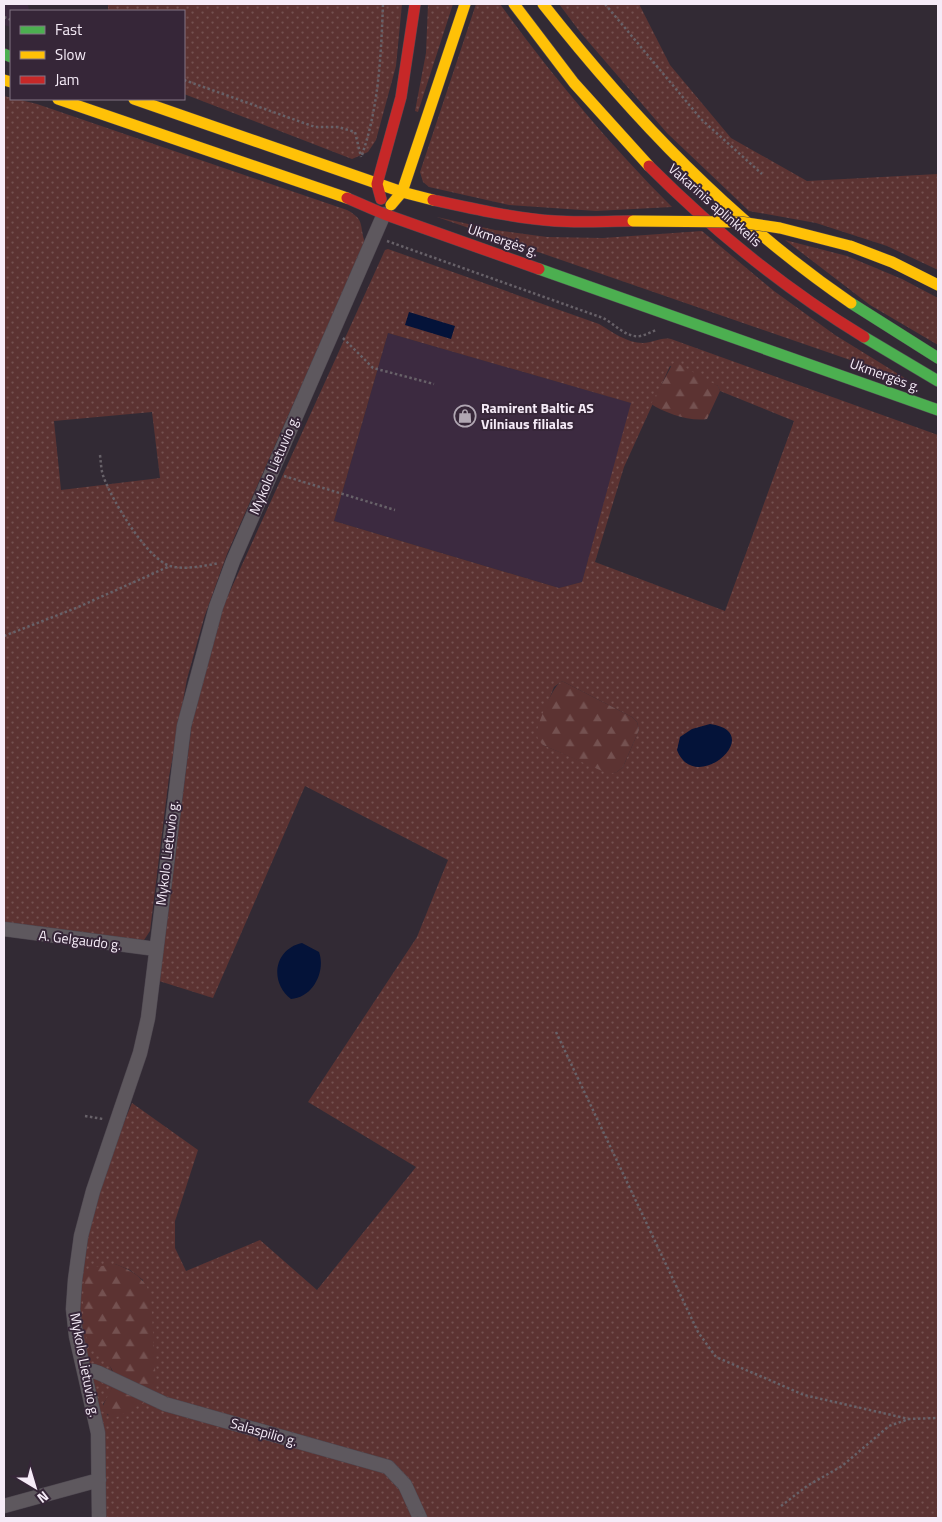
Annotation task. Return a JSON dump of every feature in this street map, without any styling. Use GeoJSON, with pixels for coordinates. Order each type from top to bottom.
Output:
{"type":"FeatureCollection","features":[{"type":"Feature","properties":{"kind":"highway"},"geometry":{"type":"LineString","coordinates":[[384,214],[377,184],[401,97],[413,27],[414,4]]}},
{"type":"Feature","properties":{"kind":"highway"},"geometry":{"type":"LineString","coordinates":[[384,214],[402,192],[465,4]]}},
{"type":"Feature","properties":{"kind":"highway","name":"Vakarinis aplinkkelis"},"geometry":{"type":"LineString","coordinates":[[514,4],[573,82],[608,123],[684,201],[790,289],[840,323],[938,381]]}},
{"type":"Feature","properties":{"kind":"highway","name":"Vakarinis aplinkkelis"},"geometry":{"type":"LineString","coordinates":[[543,4],[580,53],[637,120],[725,207],[836,294],[938,358]]}},
{"type":"Feature","properties":{"kind":"highway","name":"Ukmergės g."},"geometry":{"type":"LineString","coordinates":[[61,100],[346,198],[384,214],[938,410]]}},
{"type":"Feature","properties":{"kind":"highway"},"geometry":{"type":"LineString","coordinates":[[137,100],[377,184],[480,211],[557,221],[740,222],[780,228],[850,246],[892,262],[938,285]]}},
{"type":"Feature","properties":{"kind":"street","name":"Mykolo Lietuvio g."},"geometry":{"type":"LineString","coordinates":[[99,1518],[98,1433],[75,1330],[73,1309],[75,1280],[84,1227],[116,1122],[140,1053],[148,1018],[184,726],[216,606],[233,561],[384,214]]}},
{"type":"Feature","properties":{"kind":"street","name":"A. Gelgaudo g."},"geometry":{"type":"LineString","coordinates":[[4,929],[156,950]]}},
{"type":"Feature","properties":{"kind":"street","name":"Salaspilio g."},"geometry":{"type":"LineString","coordinates":[[86,1373],[93,1371],[99,1373],[165,1404],[388,1467],[405,1485],[420,1518]]}},
{"type":"Feature","properties":{"kind":"street"},"geometry":{"type":"LineString","coordinates":[[4,1506],[99,1480]]}},
{"type":"Feature","properties":{"kind":"path"},"geometry":{"type":"LineString","coordinates":[[361,157],[367,141],[380,76],[383,4]]}},
{"type":"Feature","properties":{"kind":"path"},"geometry":{"type":"LineString","coordinates":[[605,4],[702,119],[762,174]]}},
{"type":"Feature","properties":{"kind":"path"},"geometry":{"type":"LineString","coordinates":[[185,80],[315,127],[338,127],[355,132],[359,148]]}},
{"type":"Feature","properties":{"kind":"path"},"geometry":{"type":"LineString","coordinates":[[374,237],[604,318],[626,333],[634,336],[642,336],[659,330]]}},
{"type":"Feature","properties":{"kind":"path"},"geometry":{"type":"LineString","coordinates":[[334,328],[373,368],[434,384]]}},
{"type":"Feature","properties":{"kind":"path"},"geometry":{"type":"LineString","coordinates":[[100,455],[102,476],[111,495],[145,544],[158,559],[170,566]]}},
{"type":"Feature","properties":{"kind":"path"},"geometry":{"type":"LineString","coordinates":[[271,472],[395,510]]}},
{"type":"Feature","properties":{"kind":"path"},"geometry":{"type":"LineString","coordinates":[[4,636],[76,608],[170,566],[199,567],[233,561]]}},
{"type":"Feature","properties":{"kind":"path"},"geometry":{"type":"LineString","coordinates":[[556,1032],[698,1332],[716,1357],[804,1395],[909,1419],[938,1418]]}},
{"type":"Feature","properties":{"kind":"path"},"geometry":{"type":"LineString","coordinates":[[85,1116],[116,1122]]}},
{"type":"Feature","properties":{"kind":"path"},"geometry":{"type":"LineString","coordinates":[[781,1506],[807,1486],[842,1466],[889,1426],[909,1419]]}},
{"type":"Feature","properties":{"kind":"shaded area"},"geometry":{"type":"Polygon","coordinates":[[[4,4],[28,4],[29,10],[10,10],[10,27],[4,25],[4,4]]]}},
{"type":"Feature","properties":{"kind":"shaded area"},"geometry":{"type":"Polygon","coordinates":[[[388,333],[632,403],[582,582],[559,588],[334,521],[388,333]]]}},
{"type":"Feature","properties":{"kind":"green space"},"geometry":{"type":"Polygon","coordinates":[[[108,4],[402,4],[396,66],[376,140],[368,152],[352,159],[185,94],[185,10],[108,10],[108,4]]]}},
{"type":"Feature","properties":{"kind":"green space"},"geometry":{"type":"Polygon","coordinates":[[[428,4],[453,4],[418,112],[415,111],[426,53],[428,4]]]}},
{"type":"Feature","properties":{"kind":"green space"},"geometry":{"type":"Polygon","coordinates":[[[476,4],[500,4],[582,109],[672,207],[596,211],[509,205],[429,187],[423,182],[420,172],[476,4]]]}},
{"type":"Feature","properties":{"kind":"green space"},"geometry":{"type":"Polygon","coordinates":[[[559,4],[639,4],[670,65],[731,138],[807,181],[938,174],[938,270],[887,246],[816,223],[749,211],[667,133],[580,32],[559,4]]]}},
{"type":"Feature","properties":{"kind":"green space"},"geometry":{"type":"Polygon","coordinates":[[[4,96],[10,97],[10,100],[20,100],[37,104],[347,210],[357,217],[361,224],[365,242],[227,554],[204,618],[187,679],[169,777],[150,931],[144,940],[134,943],[4,926],[4,96]],[[152,412],[54,421],[61,490],[160,478],[152,412]]]}},
{"type":"Feature","properties":{"kind":"green space"},"geometry":{"type":"Polygon","coordinates":[[[437,217],[495,230],[547,237],[603,238],[702,231],[774,291],[835,335],[908,380],[437,217]]]}},
{"type":"Feature","properties":{"kind":"green space"},"geometry":{"type":"Polygon","coordinates":[[[785,240],[847,256],[902,279],[938,298],[938,345],[870,305],[785,240]]]}},
{"type":"Feature","properties":{"kind":"green space"},"geometry":{"type":"Polygon","coordinates":[[[388,249],[599,324],[631,341],[643,343],[671,339],[938,435],[938,1518],[106,1518],[99,1412],[95,1386],[81,1333],[79,1311],[80,1285],[89,1232],[96,1205],[113,1152],[132,1103],[198,1150],[175,1221],[175,1248],[186,1271],[260,1240],[317,1290],[416,1167],[308,1102],[417,937],[448,860],[305,786],[213,998],[159,981],[192,722],[221,611],[385,250],[388,249]],[[388,333],[334,521],[559,588],[582,582],[631,403],[388,333]],[[670,366],[624,467],[595,562],[725,611],[794,421],[720,391],[718,386],[670,366]],[[562,681],[554,687],[537,731],[543,745],[609,773],[617,772],[623,767],[639,730],[637,722],[632,717],[562,681]],[[115,1264],[109,1364],[113,1375],[113,1385],[103,1404],[108,1416],[143,1280],[130,1270],[115,1264]]]}},
{"type":"Feature","properties":{"kind":"green space"},"geometry":{"type":"Polygon","coordinates":[[[673,363],[677,363],[718,386],[720,391],[707,419],[700,420],[678,416],[663,411],[651,404],[673,363]]]}},
{"type":"Feature","properties":{"kind":"green space"},"geometry":{"type":"Polygon","coordinates":[[[562,681],[632,717],[637,722],[639,730],[623,767],[617,772],[609,774],[543,745],[539,740],[537,731],[543,712],[558,684],[562,681]]]}},
{"type":"Feature","properties":{"kind":"green space"},"geometry":{"type":"Polygon","coordinates":[[[115,1264],[128,1269],[138,1276],[149,1291],[156,1385],[147,1401],[115,1418],[102,1411],[113,1385],[114,1375],[104,1359],[90,1345],[87,1338],[83,1295],[89,1268],[115,1264]]]}},
{"type":"Feature","properties":{"kind":"water"},"geometry":{"type":"Polygon","coordinates":[[[409,312],[455,326],[451,339],[405,325],[409,312]]]}},
{"type":"Feature","properties":{"kind":"water"},"geometry":{"type":"Polygon","coordinates":[[[710,724],[726,729],[732,738],[730,748],[722,758],[711,765],[698,767],[686,763],[677,750],[680,737],[692,729],[710,724]]]}},
{"type":"Feature","properties":{"kind":"water"},"geometry":{"type":"Polygon","coordinates":[[[302,943],[319,952],[321,967],[316,982],[311,989],[306,994],[291,999],[284,992],[280,984],[277,975],[278,967],[280,959],[285,952],[293,946],[302,943]]]}},
{"type":"Feature","properties":{"kind":"traffic: fast"},"geometry":{"type":"LineString","coordinates":[[4,54],[10,57]]}},
{"type":"Feature","properties":{"kind":"traffic: fast"},"geometry":{"type":"LineString","coordinates":[[539,269],[938,410]]}},
{"type":"Feature","properties":{"kind":"traffic: fast"},"geometry":{"type":"LineString","coordinates":[[851,303],[938,358]]}},
{"type":"Feature","properties":{"kind":"traffic: fast"},"geometry":{"type":"LineString","coordinates":[[864,337],[938,381]]}},
{"type":"Feature","properties":{"kind":"traffic: slow"},"geometry":{"type":"LineString","coordinates":[[391,205],[402,192],[465,4]]}},
{"type":"Feature","properties":{"kind":"traffic: slow"},"geometry":{"type":"LineString","coordinates":[[514,4],[574,83],[649,166]]}},
{"type":"Feature","properties":{"kind":"traffic: slow"},"geometry":{"type":"LineString","coordinates":[[543,4],[612,87],[686,166],[765,238],[851,303]]}},
{"type":"Feature","properties":{"kind":"traffic: slow"},"geometry":{"type":"LineString","coordinates":[[4,80],[10,82]]}},
{"type":"Feature","properties":{"kind":"traffic: slow"},"geometry":{"type":"LineString","coordinates":[[61,100],[347,198]]}},
{"type":"Feature","properties":{"kind":"traffic: slow"},"geometry":{"type":"LineString","coordinates":[[137,100],[402,192],[433,200]]}},
{"type":"Feature","properties":{"kind":"traffic: slow"},"geometry":{"type":"LineString","coordinates":[[633,221],[740,222],[780,228],[850,246]]}},
{"type":"Feature","properties":{"kind":"traffic: slow"},"geometry":{"type":"LineString","coordinates":[[850,246],[892,262],[938,285]]}},
{"type":"Feature","properties":{"kind":"traffic: jam"},"geometry":{"type":"LineString","coordinates":[[381,199],[377,184],[401,97],[415,4]]}},
{"type":"Feature","properties":{"kind":"traffic: jam"},"geometry":{"type":"LineString","coordinates":[[649,166],[751,258],[806,299],[864,337]]}},
{"type":"Feature","properties":{"kind":"traffic: jam"},"geometry":{"type":"LineString","coordinates":[[347,198],[384,214],[539,269]]}},
{"type":"Feature","properties":{"kind":"traffic: jam"},"geometry":{"type":"LineString","coordinates":[[433,200],[494,213],[540,220],[574,222],[633,221]]}},
{"type":"Feature","properties":{"kind":"place","name":"Ramirent Baltic AS Vilniaus filialas"},"geometry":{"type":"Point","coordinates":[465,416]}}]}
